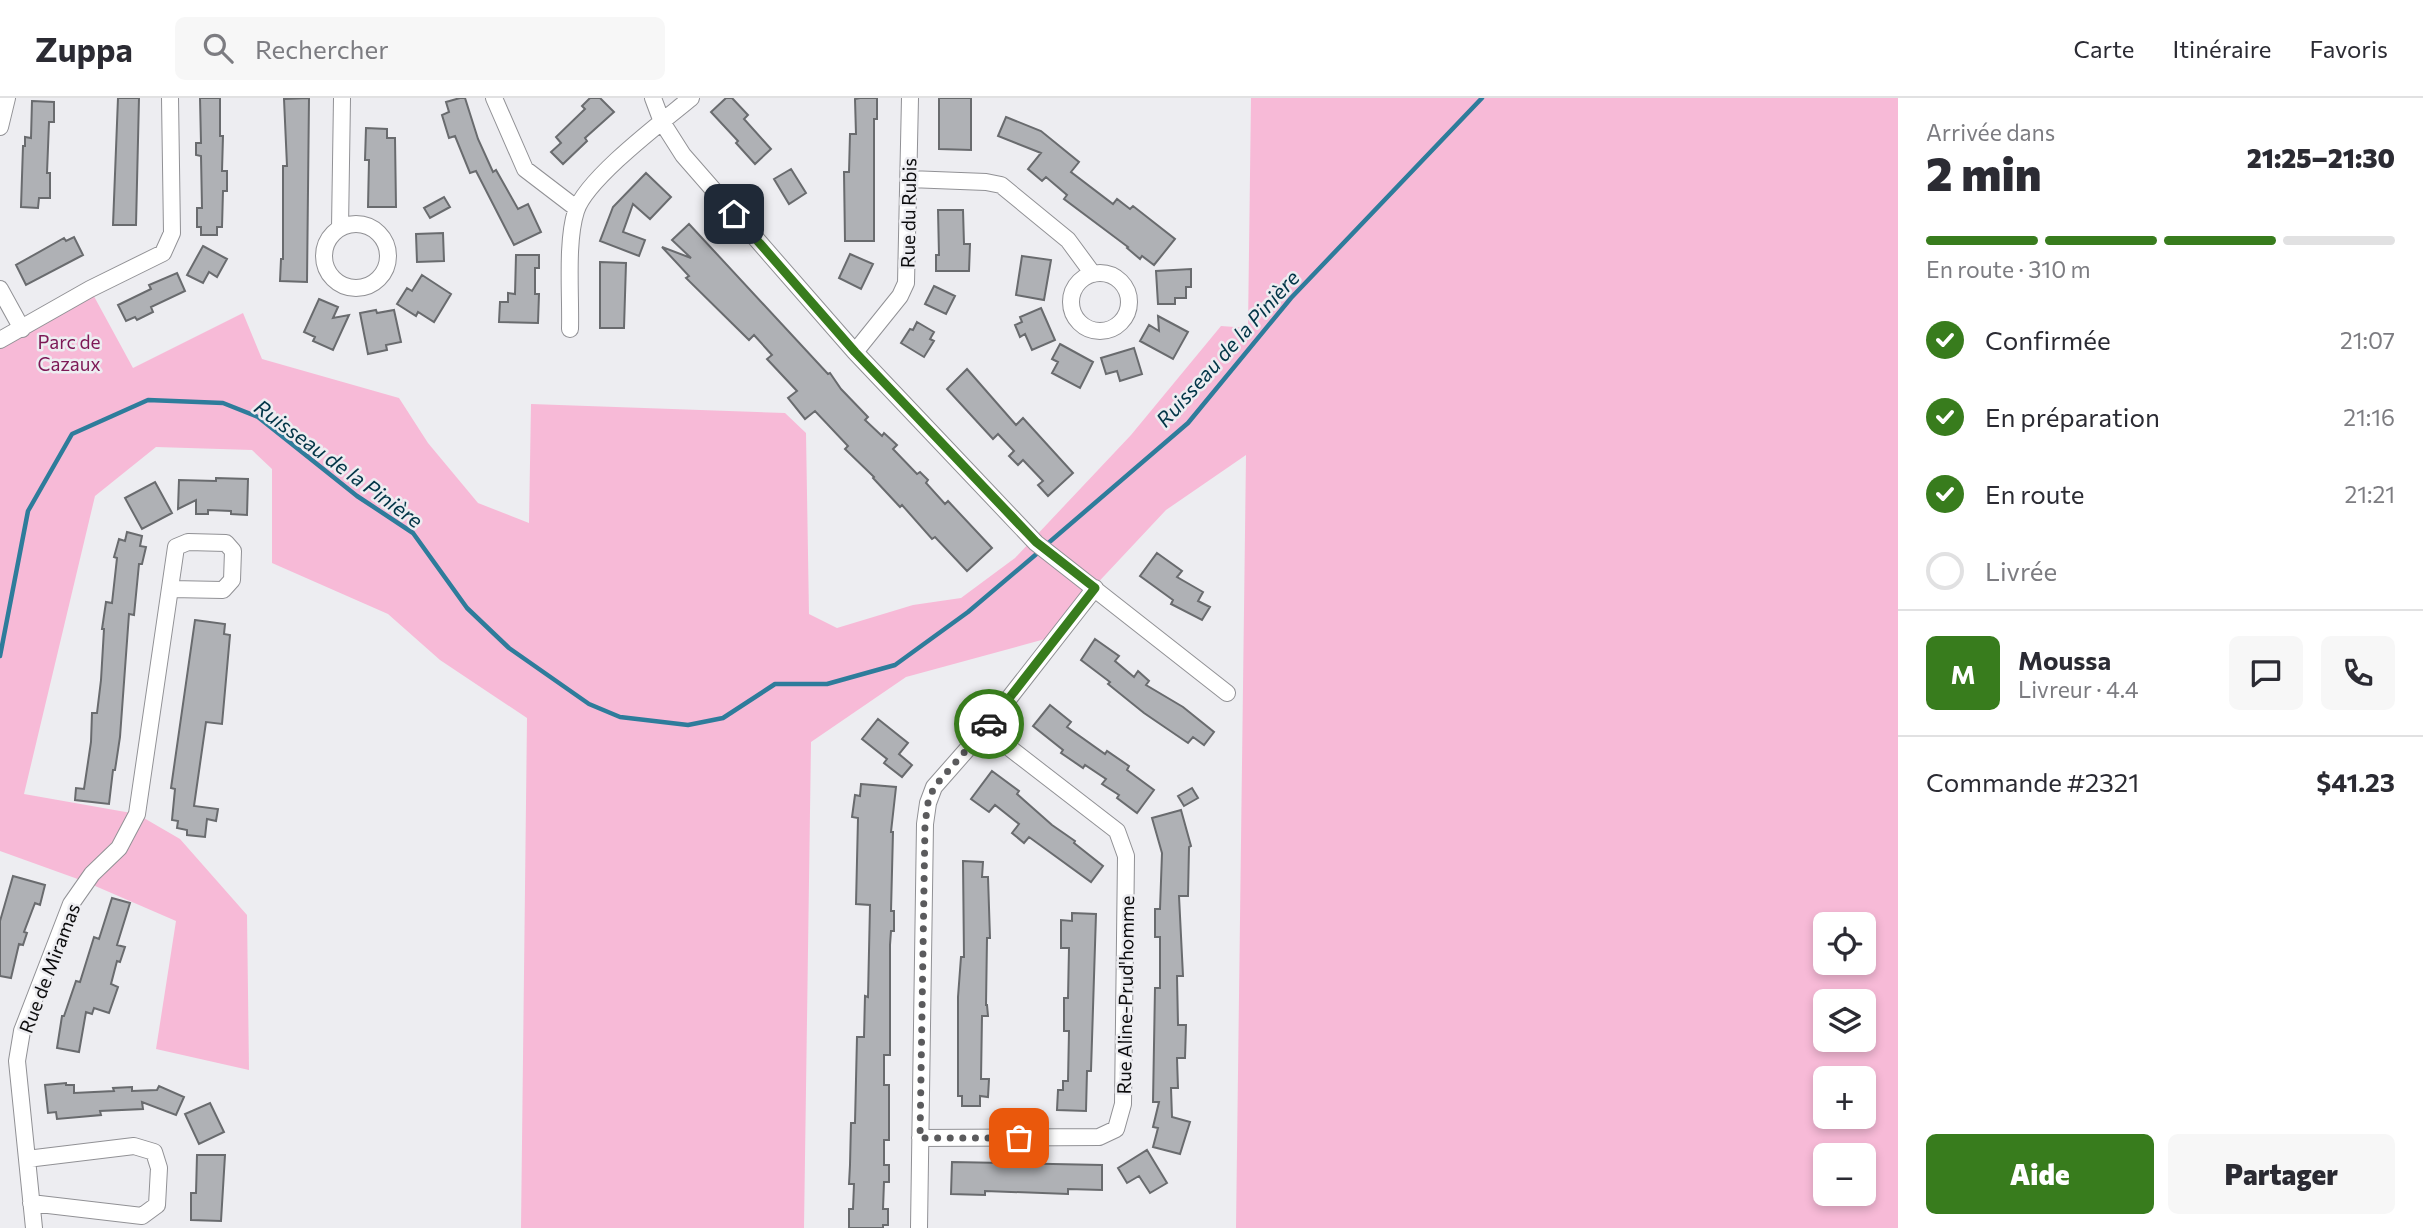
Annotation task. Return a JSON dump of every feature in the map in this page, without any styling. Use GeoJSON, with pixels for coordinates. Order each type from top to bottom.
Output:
{"type":"FeatureCollection","features":[{"type":"Feature","properties":{"kind":"street"},"geometry":{"type":"LineString","coordinates":[[0,127],[7,98]]}},
{"type":"Feature","properties":{"kind":"street"},"geometry":{"type":"LineString","coordinates":[[0,340],[90,289],[163,253],[172,233],[170,98]]}},
{"type":"Feature","properties":{"kind":"street"},"geometry":{"type":"LineString","coordinates":[[340,228],[360,224],[370,227],[385,242],[387,262],[377,279],[369,285],[347,286],[338,282],[325,265],[326,243],[340,228],[342,98]]}},
{"type":"Feature","properties":{"kind":"street"},"geometry":{"type":"LineString","coordinates":[[494,98],[525,169],[576,208]]}},
{"type":"Feature","properties":{"kind":"street"},"geometry":{"type":"LineString","coordinates":[[653,98],[662,122],[683,155],[855,352],[1036,542],[1227,693]]}},
{"type":"Feature","properties":{"kind":"street"},"geometry":{"type":"LineString","coordinates":[[570,329],[572,231],[576,208],[594,181],[691,98]]}},
{"type":"Feature","properties":{"kind":"street","name":"Rue du Rubis"},"geometry":{"type":"LineString","coordinates":[[855,352],[900,296],[906,283],[911,98]]}},
{"type":"Feature","properties":{"kind":"street"},"geometry":{"type":"LineString","coordinates":[[909,179],[1001,185],[1068,240],[1093,274]]}},
{"type":"Feature","properties":{"kind":"street"},"geometry":{"type":"LineString","coordinates":[[0,289],[22,328]]}},
{"type":"Feature","properties":{"kind":"street","name":"Rue de Miramas"},"geometry":{"type":"LineString","coordinates":[[34,1228],[17,1061],[22,1031],[71,904],[92,874],[119,848],[137,814],[176,547],[188,542],[226,543],[233,551],[232,580],[223,590],[171,589]]}},
{"type":"Feature","properties":{"kind":"street"},"geometry":{"type":"LineString","coordinates":[[919,1228],[925,824],[928,803],[934,787],[985,730],[1095,588]]}},
{"type":"Feature","properties":{"kind":"street","name":"Rue Aline-Prud'homme"},"geometry":{"type":"LineString","coordinates":[[920,1138],[1099,1138],[1116,1129],[1123,1104],[1126,856],[1117,831],[985,730]]}},
{"type":"Feature","properties":{"kind":"street"},"geometry":{"type":"LineString","coordinates":[[27,1159],[134,1146],[154,1152],[159,1168],[157,1205],[142,1216],[31,1203]]}},
{"type":"Feature","properties":{"kind":"green space","name":"Parc de Cazaux"},"geometry":{"type":"Polygon","coordinates":[[[1251,98],[1898,98],[1898,1228],[1236,1228],[1246,455],[1166,510],[1045,639],[906,677],[811,742],[804,1228],[521,1228],[527,718],[440,660],[388,614],[272,563],[272,469],[252,450],[156,447],[95,496],[24,794],[137,814],[180,839],[247,915],[249,1070],[156,1049],[176,921],[86,882],[0,851],[0,341],[90,289],[133,368],[243,313],[262,359],[399,398],[428,443],[478,503],[529,523],[531,404],[785,413],[806,433],[809,614],[837,628],[913,605],[961,598],[1015,558],[1131,435],[1221,326],[1248,328],[1251,98]]]}},
{"type":"Feature","properties":{"kind":"building"},"geometry":{"type":"Polygon","coordinates":[[[118,98],[139,98],[136,225],[113,225],[118,98]]]}},
{"type":"Feature","properties":{"kind":"building"},"geometry":{"type":"Polygon","coordinates":[[[200,98],[220,98],[222,171],[227,171],[227,191],[223,191],[222,227],[217,227],[217,235],[201,235],[201,227],[197,227],[197,208],[202,208],[201,156],[196,155],[196,143],[201,143],[200,98]]]}},
{"type":"Feature","properties":{"kind":"building"},"geometry":{"type":"Polygon","coordinates":[[[309,98],[307,282],[280,281],[283,259],[283,166],[287,166],[284,99],[309,98]]]}},
{"type":"Feature","properties":{"kind":"building"},"geometry":{"type":"Polygon","coordinates":[[[465,98],[478,139],[493,172],[496,170],[518,209],[528,204],[541,232],[514,245],[476,171],[470,173],[455,136],[449,138],[442,115],[449,112],[446,102],[465,98]]]}},
{"type":"Feature","properties":{"kind":"building"},"geometry":{"type":"Polygon","coordinates":[[[590,98],[600,98],[614,112],[585,138],[587,141],[563,164],[551,152],[561,143],[556,137],[585,109],[582,106],[590,98]]]}},
{"type":"Feature","properties":{"kind":"building"},"geometry":{"type":"Polygon","coordinates":[[[726,98],[732,98],[748,115],[744,119],[771,149],[755,164],[711,112],[726,98]]]}},
{"type":"Feature","properties":{"kind":"building"},"geometry":{"type":"Polygon","coordinates":[[[877,98],[877,119],[874,119],[874,241],[845,241],[844,172],[849,172],[850,134],[856,134],[855,99],[877,98]]]}},
{"type":"Feature","properties":{"kind":"building"},"geometry":{"type":"Polygon","coordinates":[[[939,98],[971,98],[971,150],[939,149],[939,98]]]}},
{"type":"Feature","properties":{"kind":"building"},"geometry":{"type":"Polygon","coordinates":[[[32,101],[54,102],[54,122],[49,122],[47,173],[50,173],[50,198],[39,198],[38,208],[21,207],[23,146],[25,137],[31,138],[32,101]]]}},
{"type":"Feature","properties":{"kind":"building"},"geometry":{"type":"Polygon","coordinates":[[[1006,117],[1041,131],[1079,162],[1071,172],[1113,204],[1117,199],[1130,209],[1133,206],[1175,239],[1154,265],[1142,256],[1140,259],[1064,199],[1067,195],[1046,177],[1042,181],[1028,169],[1041,153],[998,136],[1006,117]]]}},
{"type":"Feature","properties":{"kind":"building"},"geometry":{"type":"Polygon","coordinates":[[[366,128],[387,129],[387,138],[395,138],[396,207],[368,207],[369,160],[365,160],[366,128]]]}},
{"type":"Feature","properties":{"kind":"building"},"geometry":{"type":"Polygon","coordinates":[[[791,169],[806,193],[789,204],[774,179],[791,169]]]}},
{"type":"Feature","properties":{"kind":"building"},"geometry":{"type":"Polygon","coordinates":[[[646,173],[671,197],[650,219],[633,204],[623,232],[645,240],[639,256],[600,241],[613,207],[646,173]]]}},
{"type":"Feature","properties":{"kind":"building"},"geometry":{"type":"Polygon","coordinates":[[[444,197],[450,207],[430,218],[424,208],[444,197]]]}},
{"type":"Feature","properties":{"kind":"building"},"geometry":{"type":"Polygon","coordinates":[[[938,210],[963,210],[964,244],[970,244],[969,271],[936,271],[936,255],[939,255],[938,210]]]}},
{"type":"Feature","properties":{"kind":"building"},"geometry":{"type":"Polygon","coordinates":[[[689,224],[828,374],[830,373],[841,389],[868,417],[865,420],[882,436],[884,433],[897,445],[893,449],[917,474],[920,472],[928,480],[926,483],[945,504],[948,501],[992,548],[967,571],[935,537],[932,539],[902,505],[900,507],[845,449],[848,446],[815,411],[805,419],[788,398],[797,391],[767,359],[772,355],[754,335],[749,340],[686,278],[689,276],[662,247],[691,258],[672,240],[689,224]]]}},
{"type":"Feature","properties":{"kind":"building"},"geometry":{"type":"Polygon","coordinates":[[[443,233],[444,261],[417,262],[416,234],[443,233]]]}},
{"type":"Feature","properties":{"kind":"building"},"geometry":{"type":"Polygon","coordinates":[[[74,237],[83,255],[26,285],[16,265],[64,238],[66,241],[74,237]]]}},
{"type":"Feature","properties":{"kind":"building"},"geometry":{"type":"Polygon","coordinates":[[[203,246],[227,259],[217,277],[209,272],[203,283],[187,275],[203,246]]]}},
{"type":"Feature","properties":{"kind":"building"},"geometry":{"type":"Polygon","coordinates":[[[850,254],[873,264],[861,289],[839,278],[850,254]]]}},
{"type":"Feature","properties":{"kind":"building"},"geometry":{"type":"Polygon","coordinates":[[[516,255],[539,255],[539,268],[535,268],[535,294],[539,294],[538,323],[499,322],[500,302],[508,302],[508,293],[515,294],[516,255]]]}},
{"type":"Feature","properties":{"kind":"building"},"geometry":{"type":"Polygon","coordinates":[[[1022,256],[1051,260],[1044,300],[1016,295],[1022,256]]]}},
{"type":"Feature","properties":{"kind":"building"},"geometry":{"type":"Polygon","coordinates":[[[600,262],[626,263],[624,328],[600,328],[600,262]]]}},
{"type":"Feature","properties":{"kind":"building"},"geometry":{"type":"Polygon","coordinates":[[[1191,269],[1191,287],[1186,287],[1186,298],[1175,298],[1175,304],[1158,304],[1156,271],[1191,269]]]}},
{"type":"Feature","properties":{"kind":"building"},"geometry":{"type":"Polygon","coordinates":[[[177,273],[185,291],[151,307],[153,312],[137,320],[135,317],[126,321],[118,305],[151,289],[149,285],[177,273]]]}},
{"type":"Feature","properties":{"kind":"building"},"geometry":{"type":"Polygon","coordinates":[[[422,275],[451,294],[434,322],[418,312],[416,316],[397,304],[407,288],[412,291],[422,275]]]}},
{"type":"Feature","properties":{"kind":"building"},"geometry":{"type":"Polygon","coordinates":[[[934,286],[955,296],[946,314],[925,304],[934,286]]]}},
{"type":"Feature","properties":{"kind":"building"},"geometry":{"type":"Polygon","coordinates":[[[319,299],[338,307],[333,318],[349,315],[333,350],[313,341],[315,337],[304,332],[319,299]]]}},
{"type":"Feature","properties":{"kind":"building"},"geometry":{"type":"Polygon","coordinates":[[[1041,308],[1055,340],[1032,350],[1025,334],[1020,337],[1015,325],[1022,322],[1020,317],[1041,308]]]}},
{"type":"Feature","properties":{"kind":"building"},"geometry":{"type":"Polygon","coordinates":[[[376,310],[377,313],[394,310],[401,342],[386,345],[387,350],[368,354],[360,313],[376,310]]]}},
{"type":"Feature","properties":{"kind":"building"},"geometry":{"type":"Polygon","coordinates":[[[1158,316],[1188,332],[1173,359],[1140,341],[1149,325],[1159,331],[1158,316]]]}},
{"type":"Feature","properties":{"kind":"building"},"geometry":{"type":"Polygon","coordinates":[[[917,322],[934,332],[930,339],[934,341],[924,357],[901,343],[917,322]]]}},
{"type":"Feature","properties":{"kind":"building"},"geometry":{"type":"Polygon","coordinates":[[[1060,344],[1093,362],[1080,388],[1052,373],[1058,362],[1052,359],[1060,344]]]}},
{"type":"Feature","properties":{"kind":"building"},"geometry":{"type":"Polygon","coordinates":[[[1134,348],[1142,374],[1120,381],[1117,371],[1106,374],[1101,358],[1134,348]]]}},
{"type":"Feature","properties":{"kind":"building"},"geometry":{"type":"Polygon","coordinates":[[[967,369],[1016,425],[1023,418],[1073,473],[1048,496],[1038,485],[1043,481],[1023,460],[1018,465],[1009,456],[1014,451],[998,434],[993,439],[947,389],[967,369]]]}},
{"type":"Feature","properties":{"kind":"building"},"geometry":{"type":"Polygon","coordinates":[[[216,478],[248,479],[247,515],[208,510],[208,514],[196,514],[196,500],[178,509],[179,480],[216,481],[216,478]]]}},
{"type":"Feature","properties":{"kind":"building"},"geometry":{"type":"Polygon","coordinates":[[[155,482],[172,513],[142,529],[125,498],[155,482]]]}},
{"type":"Feature","properties":{"kind":"building"},"geometry":{"type":"Polygon","coordinates":[[[127,532],[142,536],[140,546],[146,547],[142,564],[139,564],[134,615],[129,614],[120,737],[109,804],[75,800],[76,788],[84,789],[92,713],[97,713],[102,629],[106,602],[112,603],[117,558],[114,557],[119,539],[125,541],[127,532]]]}},
{"type":"Feature","properties":{"kind":"building"},"geometry":{"type":"Polygon","coordinates":[[[1157,553],[1182,571],[1177,577],[1203,592],[1198,601],[1210,607],[1202,620],[1171,604],[1173,600],[1140,576],[1157,553]]]}},
{"type":"Feature","properties":{"kind":"building"},"geometry":{"type":"Polygon","coordinates":[[[195,620],[225,624],[224,634],[230,635],[222,724],[206,722],[194,806],[218,809],[216,821],[207,819],[205,837],[187,835],[187,830],[177,828],[178,821],[172,820],[175,789],[171,788],[195,620]]]}},
{"type":"Feature","properties":{"kind":"building"},"geometry":{"type":"Polygon","coordinates":[[[1095,639],[1119,656],[1115,661],[1134,677],[1138,671],[1149,681],[1146,685],[1183,707],[1214,732],[1204,745],[1193,737],[1188,743],[1144,713],[1081,660],[1095,639]]]}},
{"type":"Feature","properties":{"kind":"building"},"geometry":{"type":"Polygon","coordinates":[[[1050,705],[1071,722],[1067,727],[1105,754],[1107,751],[1129,766],[1127,770],[1154,790],[1137,813],[1117,798],[1119,795],[1102,784],[1106,779],[1061,753],[1063,750],[1033,726],[1050,705]]]}},
{"type":"Feature","properties":{"kind":"building"},"geometry":{"type":"Polygon","coordinates":[[[878,719],[908,743],[899,754],[912,765],[902,777],[884,763],[887,759],[862,739],[878,719]]]}},
{"type":"Feature","properties":{"kind":"building"},"geometry":{"type":"Polygon","coordinates":[[[992,771],[1019,791],[1017,794],[1103,866],[1091,882],[1029,837],[1024,843],[1012,833],[1019,824],[995,805],[989,812],[971,799],[992,771]]]}},
{"type":"Feature","properties":{"kind":"building"},"geometry":{"type":"Polygon","coordinates":[[[861,784],[896,787],[891,832],[891,911],[894,911],[894,931],[891,931],[890,945],[890,1055],[884,1055],[884,1085],[889,1085],[889,1140],[884,1140],[884,1165],[889,1165],[889,1182],[884,1182],[883,1209],[888,1209],[888,1225],[883,1225],[883,1228],[849,1228],[849,1209],[853,1209],[854,1184],[849,1184],[851,1123],[855,1123],[857,1037],[864,1037],[865,996],[868,997],[870,905],[856,904],[858,818],[852,817],[855,795],[860,796],[861,784]]]}},
{"type":"Feature","properties":{"kind":"building"},"geometry":{"type":"Polygon","coordinates":[[[1192,788],[1198,798],[1184,806],[1178,796],[1192,788]]]}},
{"type":"Feature","properties":{"kind":"building"},"geometry":{"type":"Polygon","coordinates":[[[1181,810],[1191,846],[1188,896],[1179,896],[1183,976],[1177,976],[1178,1025],[1186,1025],[1185,1058],[1177,1058],[1178,1088],[1171,1088],[1172,1117],[1190,1122],[1180,1154],[1153,1147],[1158,1128],[1153,1127],[1159,1102],[1153,1102],[1155,988],[1160,988],[1160,937],[1155,937],[1155,909],[1160,909],[1162,853],[1152,818],[1181,810]]]}},
{"type":"Feature","properties":{"kind":"building"},"geometry":{"type":"Polygon","coordinates":[[[963,861],[983,862],[982,877],[988,877],[988,1016],[982,1016],[981,1079],[989,1079],[988,1097],[980,1096],[980,1106],[962,1106],[962,1096],[958,1096],[958,997],[961,957],[964,957],[963,861]]]}},
{"type":"Feature","properties":{"kind":"building"},"geometry":{"type":"Polygon","coordinates":[[[13,876],[45,885],[40,905],[35,903],[24,932],[27,933],[23,945],[19,944],[11,978],[0,976],[0,921],[13,876]]]}},
{"type":"Feature","properties":{"kind":"building"},"geometry":{"type":"Polygon","coordinates":[[[112,898],[130,903],[117,945],[125,947],[120,962],[117,961],[111,984],[118,987],[109,1013],[94,1008],[92,1014],[86,1012],[79,1052],[57,1048],[62,1016],[76,981],[80,982],[94,937],[99,939],[112,898]]]}},
{"type":"Feature","properties":{"kind":"building"},"geometry":{"type":"Polygon","coordinates":[[[1072,913],[1096,914],[1091,1071],[1087,1071],[1086,1111],[1057,1110],[1058,1090],[1063,1090],[1063,1081],[1068,1081],[1069,1031],[1064,1031],[1064,998],[1068,998],[1069,948],[1061,948],[1061,920],[1072,921],[1072,913]]]}},
{"type":"Feature","properties":{"kind":"building"},"geometry":{"type":"Polygon","coordinates":[[[45,1085],[74,1085],[74,1093],[114,1091],[113,1088],[132,1087],[132,1091],[157,1090],[159,1086],[184,1097],[176,1115],[142,1102],[143,1109],[100,1111],[101,1115],[57,1119],[56,1112],[48,1113],[45,1085]]]}},
{"type":"Feature","properties":{"kind":"building"},"geometry":{"type":"Polygon","coordinates":[[[210,1103],[224,1132],[199,1144],[185,1114],[210,1103]]]}},
{"type":"Feature","properties":{"kind":"building"},"geometry":{"type":"Polygon","coordinates":[[[1147,1150],[1167,1183],[1150,1193],[1139,1176],[1127,1183],[1118,1168],[1147,1150]]]}},
{"type":"Feature","properties":{"kind":"building"},"geometry":{"type":"Polygon","coordinates":[[[197,1155],[225,1155],[221,1221],[191,1220],[191,1193],[196,1193],[197,1155]]]}},
{"type":"Feature","properties":{"kind":"building"},"geometry":{"type":"Polygon","coordinates":[[[952,1162],[1102,1165],[1102,1190],[1068,1189],[1068,1194],[985,1191],[985,1195],[951,1194],[952,1162]]]}},
{"type":"Feature","properties":{"kind":"waterway","name":"Ruisseau de la Pinière"},"geometry":{"type":"LineString","coordinates":[[1046,545],[1188,423],[1291,298],[1482,98]]}},
{"type":"Feature","properties":{"kind":"waterway","name":"Ruisseau de la Pinière"},"geometry":{"type":"LineString","coordinates":[[0,656],[28,511],[72,434],[148,400],[223,403],[258,417],[357,496],[413,533],[467,608],[509,648],[589,704],[620,717],[688,725],[723,718],[775,684],[827,684],[895,665],[968,612],[1040,551]]}},
{"type":"Feature","properties":{"kind":"way so far"},"geometry":{"type":"LineString","coordinates":[[989,724],[934,787],[928,803],[925,824],[920,1138],[1019,1138]]}},
{"type":"Feature","properties":{"kind":"route"},"geometry":{"type":"LineString","coordinates":[[734,214],[855,352],[1036,542],[1095,588],[989,724]]}}]}
